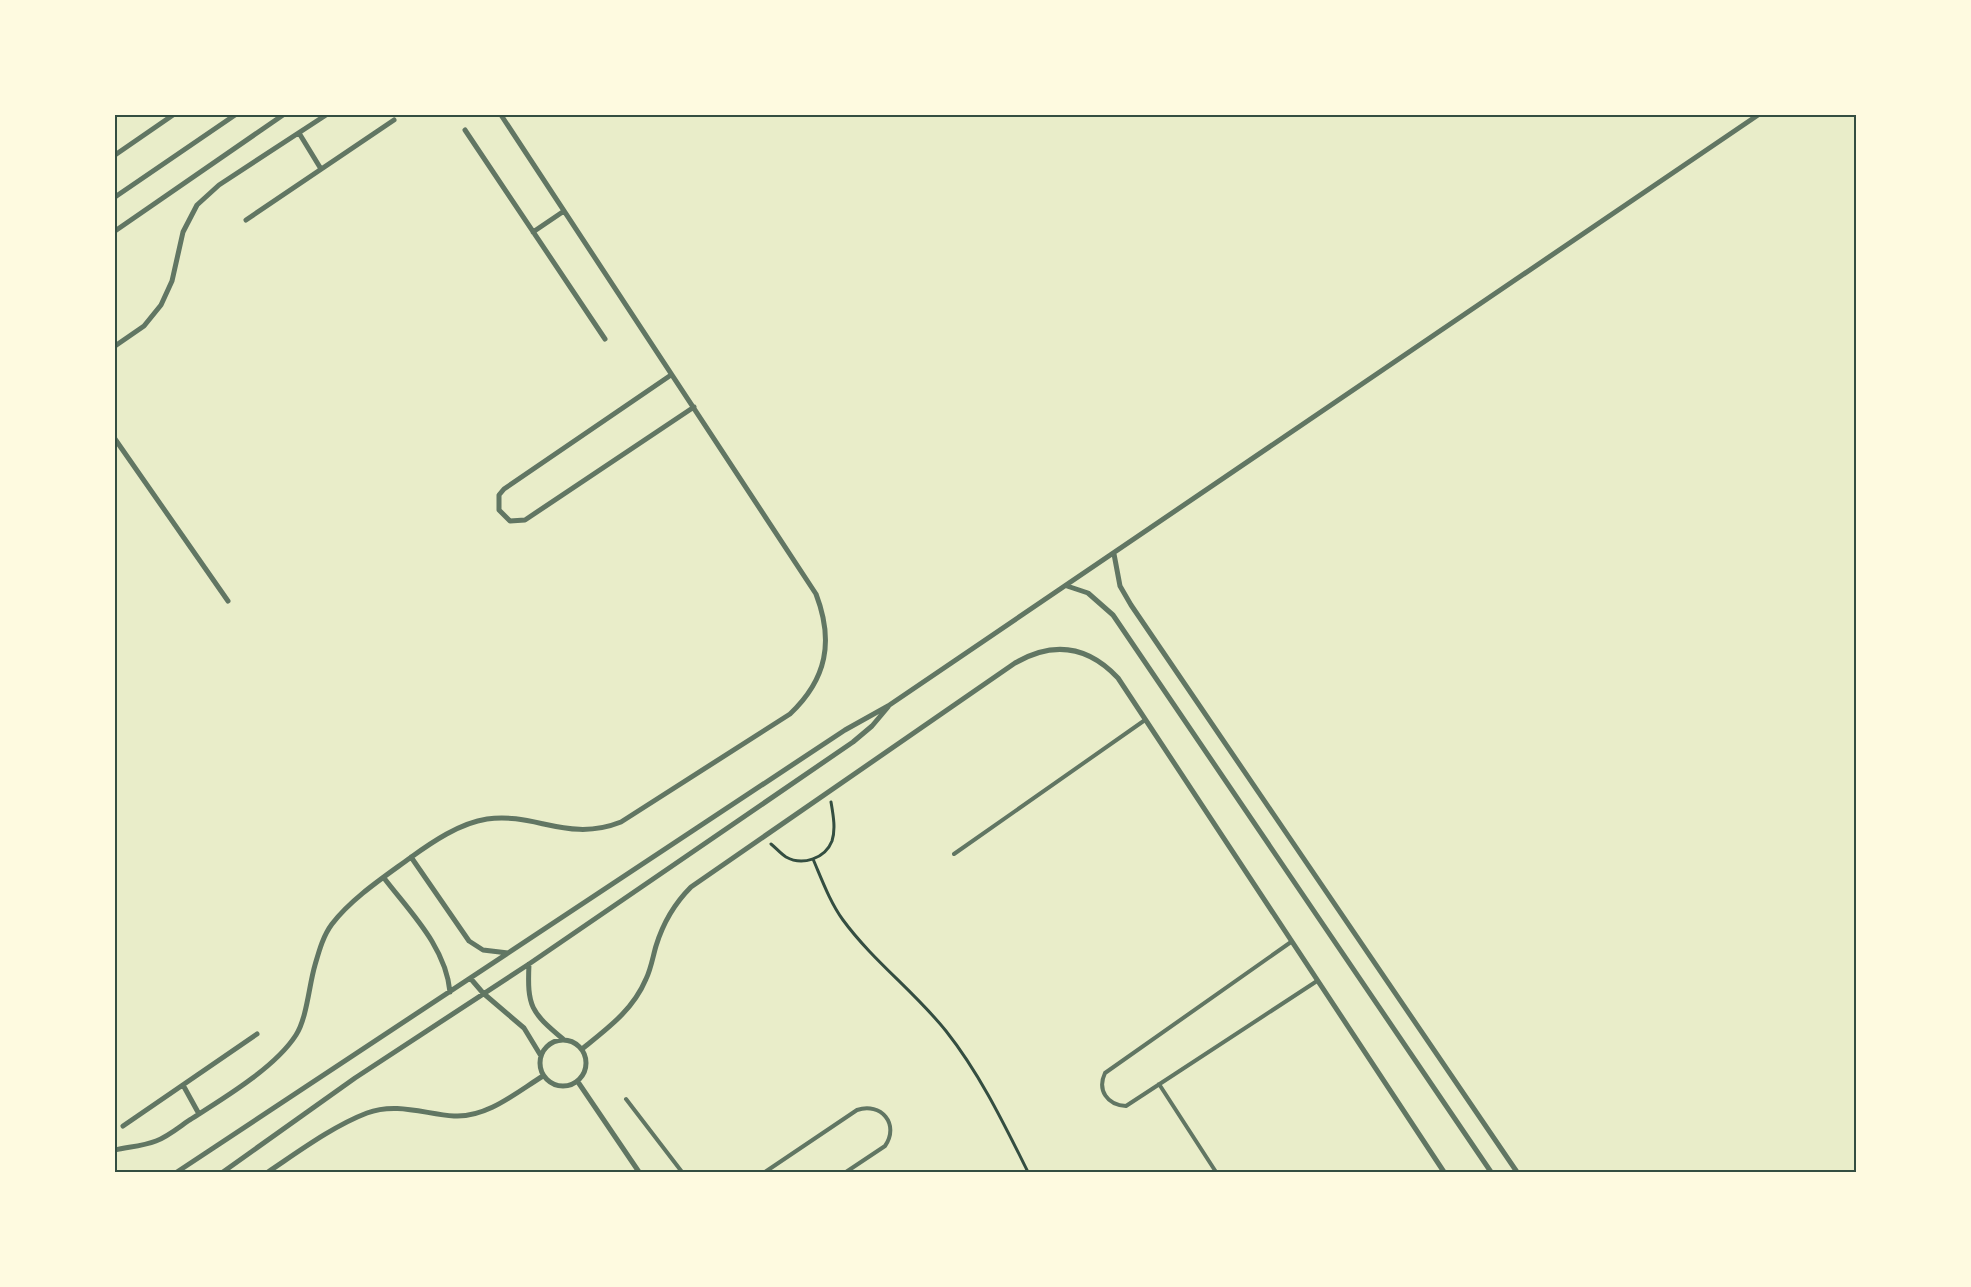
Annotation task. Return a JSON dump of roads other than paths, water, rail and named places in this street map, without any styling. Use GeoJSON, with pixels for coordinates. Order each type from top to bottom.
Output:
{"type":"FeatureCollection","features":[{"type":"Feature","properties":{"kind":"street"},"geometry":{"type":"LineString","coordinates":[[115,155],[173,115]]}},
{"type":"Feature","properties":{"kind":"street"},"geometry":{"type":"LineString","coordinates":[[115,197],[235,115]]}},
{"type":"Feature","properties":{"kind":"street"},"geometry":{"type":"LineString","coordinates":[[115,231],[283,115]]}},
{"type":"Feature","properties":{"kind":"street"},"geometry":{"type":"LineString","coordinates":[[115,346],[144,326],[161,305],[172,281],[182,232],[197,205],[219,185],[326,115]]}},
{"type":"Feature","properties":{"kind":"street"},"geometry":{"type":"LineString","coordinates":[[115,1150],[157,1141],[269,1065],[290,1043],[300,1025],[324,937],[341,915],[411,857],[455,830],[473,822],[489,818],[515,819],[562,829],[584,830],[597,829],[621,822],[790,714],[812,689],[824,659],[826,626],[816,594],[501,115]]}},
{"type":"Feature","properties":{"kind":"street"},"geometry":{"type":"LineString","coordinates":[[177,1172],[845,730],[888,706],[1758,115]]}},
{"type":"Feature","properties":{"kind":"street"},"geometry":{"type":"LineString","coordinates":[[246,220],[394,120]]}},
{"type":"Feature","properties":{"kind":"street"},"geometry":{"type":"LineString","coordinates":[[465,130],[605,340]]}},
{"type":"Feature","properties":{"kind":"street"},"geometry":{"type":"LineString","coordinates":[[299,133],[321,169]]}},
{"type":"Feature","properties":{"kind":"street"},"geometry":{"type":"LineString","coordinates":[[533,232],[564,211]]}},
{"type":"Feature","properties":{"kind":"street"},"geometry":{"type":"LineString","coordinates":[[671,375],[504,489],[499,495],[499,510],[510,521],[518,522],[525,520],[694,407]]}},
{"type":"Feature","properties":{"kind":"street"},"geometry":{"type":"LineString","coordinates":[[115,439],[228,601]]}},
{"type":"Feature","properties":{"kind":"street"},"geometry":{"type":"LineString","coordinates":[[1114,554],[1120,586],[1130,605],[1517,1172]]}},
{"type":"Feature","properties":{"kind":"street"},"geometry":{"type":"LineString","coordinates":[[1067,586],[1088,593],[1114,615],[1490,1172]]}},
{"type":"Feature","properties":{"kind":"street"},"geometry":{"type":"LineString","coordinates":[[582,1048],[614,1024],[639,993],[647,977],[662,930],[679,899],[704,876],[1014,663],[1029,655],[1045,650],[1078,651],[1093,657],[1107,666],[1118,678],[1444,1172]]}},
{"type":"Feature","properties":{"kind":"street"},"geometry":{"type":"LineString","coordinates":[[223,1172],[355,1078],[529,964],[853,742],[872,726],[888,706]]}},
{"type":"Feature","properties":{"kind":"street"},"geometry":{"type":"LineString","coordinates":[[411,857],[469,941],[483,950],[508,954]]}},
{"type":"Feature","properties":{"kind":"street"},"geometry":{"type":"LineString","coordinates":[[384,878],[440,955],[447,973],[450,992]]}},
{"type":"Feature","properties":{"kind":"street"},"geometry":{"type":"LineString","coordinates":[[529,964],[528,992],[533,1011],[563,1039],[577,1043],[582,1048],[587,1062],[583,1076],[578,1082],[571,1085],[557,1085],[544,1076],[540,1063],[541,1056],[549,1044],[563,1039]]}},
{"type":"Feature","properties":{"kind":"street"},"geometry":{"type":"LineString","coordinates":[[471,979],[483,993],[524,1028],[541,1056]]}},
{"type":"Feature","properties":{"kind":"street"},"geometry":{"type":"LineString","coordinates":[[123,1126],[257,1034]]}},
{"type":"Feature","properties":{"kind":"street"},"geometry":{"type":"LineString","coordinates":[[268,1172],[329,1133],[368,1113],[410,1109],[455,1116],[478,1113],[498,1104],[544,1076]]}},
{"type":"Feature","properties":{"kind":"street"},"geometry":{"type":"LineString","coordinates":[[578,1082],[638,1172]]}},
{"type":"Feature","properties":{"kind":"street"},"geometry":{"type":"LineString","coordinates":[[183,1085],[199,1114]]}},
{"type":"Feature","properties":{"kind":"lane"},"geometry":{"type":"LineString","coordinates":[[954,854],[1145,720]]}},
{"type":"Feature","properties":{"kind":"lane"},"geometry":{"type":"LineString","coordinates":[[1291,942],[1105,1073],[1102,1085],[1105,1096],[1114,1104],[1126,1106],[1317,981]]}},
{"type":"Feature","properties":{"kind":"lane"},"geometry":{"type":"LineString","coordinates":[[1159,1084],[1216,1172]]}},
{"type":"Feature","properties":{"kind":"lane"},"geometry":{"type":"LineString","coordinates":[[626,1099],[682,1172]]}},
{"type":"Feature","properties":{"kind":"lane"},"geometry":{"type":"LineString","coordinates":[[765,1172],[857,1110],[871,1108],[884,1113],[890,1124],[888,1141],[885,1146],[846,1172]]}}]}
